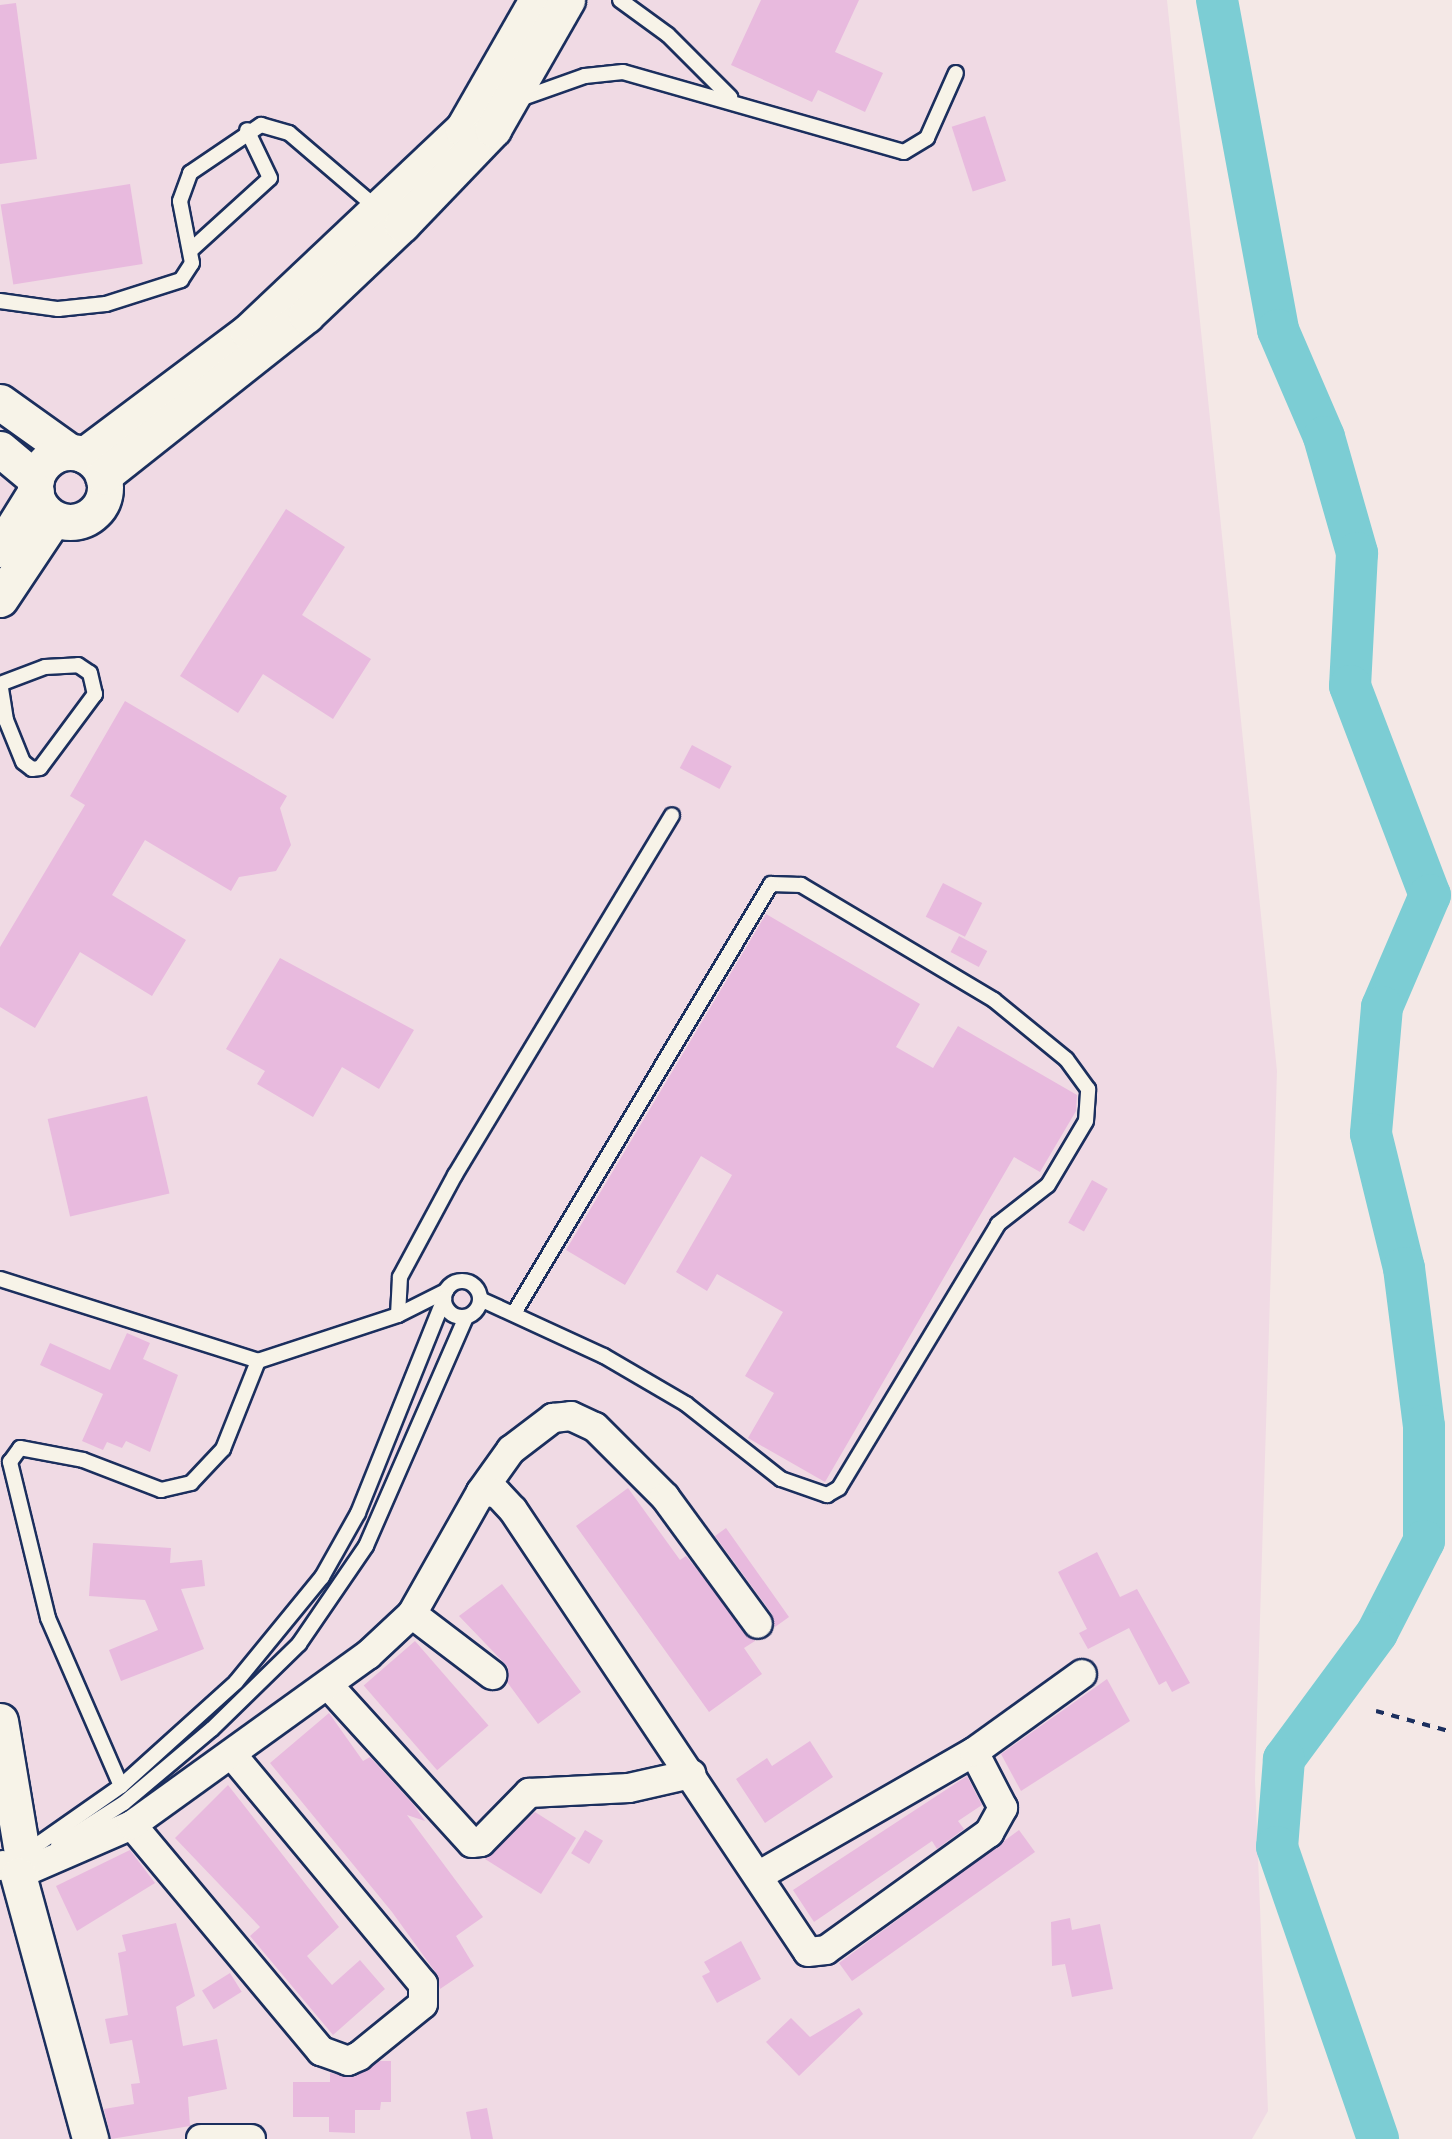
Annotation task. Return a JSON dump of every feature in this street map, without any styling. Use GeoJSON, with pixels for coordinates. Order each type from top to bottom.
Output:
{"type":"FeatureCollection","features":[{"type":"Feature","properties":{"kind":"street"},"geometry":{"type":"LineString","coordinates":[[0,598],[42,496],[49,460],[86,461],[306,315],[436,171],[537,0]]}},
{"type":"Feature","properties":{"kind":"street"},"geometry":{"type":"LineString","coordinates":[[86,461],[248,332],[380,211],[494,129],[567,0]]}},
{"type":"Feature","properties":{"kind":"street"},"geometry":{"type":"LineString","coordinates":[[0,402],[86,461],[104,497],[92,514],[74,522],[42,496],[0,449]]}},
{"type":"Feature","properties":{"kind":"street"},"geometry":{"type":"LineString","coordinates":[[0,549],[42,496]]}},
{"type":"Feature","properties":{"kind":"street"},"geometry":{"type":"LineString","coordinates":[[13,1860],[132,1825],[329,1686],[412,1614],[510,1450],[543,1424],[571,1416],[595,1427],[665,1497],[758,1624]]}},
{"type":"Feature","properties":{"kind":"street"},"geometry":{"type":"LineString","coordinates":[[482,1492],[498,1493],[513,1510],[691,1774],[799,1944],[808,1952],[826,1950],[989,1833],[1002,1817],[998,1794],[974,1752]]}},
{"type":"Feature","properties":{"kind":"street"},"geometry":{"type":"LineString","coordinates":[[412,1614],[492,1675]]}},
{"type":"Feature","properties":{"kind":"street"},"geometry":{"type":"LineString","coordinates":[[758,1876],[974,1752],[1082,1674]]}},
{"type":"Feature","properties":{"kind":"street"},"geometry":{"type":"LineString","coordinates":[[329,1686],[472,1843],[481,1842],[528,1793],[629,1788],[691,1774]]}},
{"type":"Feature","properties":{"kind":"street"},"geometry":{"type":"LineString","coordinates":[[0,1721],[13,1860],[90,2139]]}},
{"type":"Feature","properties":{"kind":"street"},"geometry":{"type":"LineString","coordinates":[[132,1825],[321,2051],[348,2060],[358,2056],[423,2004],[422,1984],[234,1756]]}},
{"type":"Feature","properties":{"kind":"street"},"geometry":{"type":"LineString","coordinates":[[201,2139],[251,2139]]}},
{"type":"Feature","properties":{"kind":"lane"},"geometry":{"type":"LineString","coordinates":[[620,0],[668,35],[731,98]]}},
{"type":"Feature","properties":{"kind":"lane"},"geometry":{"type":"LineString","coordinates":[[508,103],[586,76],[624,72],[731,98],[904,152],[926,138],[956,73]]}},
{"type":"Feature","properties":{"kind":"lane"},"geometry":{"type":"LineString","coordinates":[[192,249],[180,201],[184,186],[205,159],[247,130],[269,124],[290,133],[380,211]]}},
{"type":"Feature","properties":{"kind":"lane"},"geometry":{"type":"LineString","coordinates":[[0,300],[58,309],[152,293],[182,280],[192,249],[270,178],[247,130]]}},
{"type":"Feature","properties":{"kind":"lane"},"geometry":{"type":"LineString","coordinates":[[78,665],[90,673],[95,694],[52,751],[40,768],[23,762],[0,684],[45,667],[78,665]]}},
{"type":"Feature","properties":{"kind":"lane"},"geometry":{"type":"LineString","coordinates":[[398,1315],[400,1277],[455,1175],[672,815]]}},
{"type":"Feature","properties":{"kind":"lane"},"geometry":{"type":"LineString","coordinates":[[0,1280],[258,1361],[398,1315],[466,1282],[480,1299],[686,1404],[780,1479],[827,1495],[839,1488],[998,1224],[1048,1185],[1086,1121],[1088,1089],[1066,1059],[994,1000],[801,885],[771,884],[514,1313]]}},
{"type":"Feature","properties":{"kind":"lane"},"geometry":{"type":"LineString","coordinates":[[445,1295],[451,1313],[466,1317]]}},
{"type":"Feature","properties":{"kind":"lane"},"geometry":{"type":"LineString","coordinates":[[13,1860],[121,1786],[236,1682],[322,1577],[371,1483],[445,1295]]}},
{"type":"Feature","properties":{"kind":"lane"},"geometry":{"type":"LineString","coordinates":[[13,1860],[124,1803],[212,1730],[299,1644],[366,1546],[466,1317],[480,1299]]}},
{"type":"Feature","properties":{"kind":"lane"},"geometry":{"type":"LineString","coordinates":[[121,1786],[48,1618],[10,1462],[20,1448],[83,1460],[161,1490],[192,1482],[223,1449],[258,1361]]}},
{"type":"Feature","properties":{"kind":"path"},"geometry":{"type":"LineString","coordinates":[[1376,1711],[1452,1732]]}},
{"type":"Feature","properties":{"kind":"shaded area"},"geometry":{"type":"Polygon","coordinates":[[[0,0],[1167,0],[1277,1071],[1255,1780],[1268,2111],[1252,2139],[0,2139],[0,0]]]}},
{"type":"Feature","properties":{"kind":"building"},"geometry":{"type":"Polygon","coordinates":[[[761,0],[859,0],[835,52],[883,73],[865,112],[818,90],[812,102],[731,65],[761,0]]]}},
{"type":"Feature","properties":{"kind":"building"},"geometry":{"type":"Polygon","coordinates":[[[16,3],[37,159],[0,164],[0,5],[16,3]]]}},
{"type":"Feature","properties":{"kind":"building"},"geometry":{"type":"Polygon","coordinates":[[[985,116],[1006,181],[973,191],[952,127],[985,116]]]}},
{"type":"Feature","properties":{"kind":"building"},"geometry":{"type":"Polygon","coordinates":[[[130,184],[143,264],[13,284],[1,204],[130,184]]]}},
{"type":"Feature","properties":{"kind":"building"},"geometry":{"type":"Polygon","coordinates":[[[286,509],[345,547],[302,615],[371,659],[333,719],[263,674],[238,713],[180,676],[286,509]]]}},
{"type":"Feature","properties":{"kind":"building"},"geometry":{"type":"Polygon","coordinates":[[[125,701],[287,796],[280,808],[291,845],[276,871],[239,877],[231,891],[145,840],[112,895],[186,940],[152,996],[80,952],[35,1028],[0,1007],[0,947],[85,805],[70,796],[125,701]]]}},
{"type":"Feature","properties":{"kind":"building"},"geometry":{"type":"Polygon","coordinates":[[[692,745],[732,766],[720,789],[680,768],[692,745]]]}},
{"type":"Feature","properties":{"kind":"building"},"geometry":{"type":"Polygon","coordinates":[[[943,883],[982,903],[965,937],[926,917],[943,883]]]}},
{"type":"Feature","properties":{"kind":"building"},"geometry":{"type":"Polygon","coordinates":[[[766,914],[920,1004],[896,1047],[933,1068],[958,1026],[1077,1095],[1076,1111],[1040,1172],[1014,1157],[825,1482],[748,1438],[774,1393],[745,1376],[783,1312],[717,1274],[707,1291],[676,1272],[732,1175],[701,1156],[625,1285],[566,1250],[766,914]]]}},
{"type":"Feature","properties":{"kind":"building"},"geometry":{"type":"Polygon","coordinates":[[[959,936],[987,951],[979,967],[951,952],[959,936]]]}},
{"type":"Feature","properties":{"kind":"building"},"geometry":{"type":"Polygon","coordinates":[[[280,958],[414,1030],[379,1089],[342,1067],[313,1117],[257,1084],[265,1071],[226,1049],[280,958]]]}},
{"type":"Feature","properties":{"kind":"building"},"geometry":{"type":"Polygon","coordinates":[[[147,1096],[169,1193],[70,1216],[48,1119],[147,1096]]]}},
{"type":"Feature","properties":{"kind":"building"},"geometry":{"type":"Polygon","coordinates":[[[1092,1180],[1108,1189],[1084,1232],[1068,1223],[1092,1180]]]}},
{"type":"Feature","properties":{"kind":"building"},"geometry":{"type":"Polygon","coordinates":[[[127,1333],[150,1343],[143,1359],[178,1375],[150,1452],[126,1441],[122,1448],[107,1442],[103,1450],[82,1441],[103,1394],[40,1365],[50,1343],[110,1370],[127,1333]]]}},
{"type":"Feature","properties":{"kind":"building"},"geometry":{"type":"Polygon","coordinates":[[[628,1488],[680,1560],[686,1556],[755,1641],[744,1648],[762,1674],[709,1712],[576,1526],[628,1488]]]}},
{"type":"Feature","properties":{"kind":"building"},"geometry":{"type":"Polygon","coordinates":[[[726,1528],[789,1617],[775,1627],[772,1614],[715,1536],[726,1528]]]}},
{"type":"Feature","properties":{"kind":"building"},"geometry":{"type":"Polygon","coordinates":[[[93,1543],[171,1548],[170,1563],[202,1560],[205,1586],[181,1589],[204,1649],[121,1681],[109,1650],[158,1630],[145,1600],[89,1596],[93,1543]]]}},
{"type":"Feature","properties":{"kind":"building"},"geometry":{"type":"Polygon","coordinates":[[[1097,1552],[1120,1597],[1137,1589],[1190,1683],[1172,1692],[1166,1681],[1159,1685],[1129,1628],[1088,1649],[1079,1633],[1087,1629],[1058,1572],[1097,1552]]]}},
{"type":"Feature","properties":{"kind":"building"},"geometry":{"type":"Polygon","coordinates":[[[502,1584],[581,1692],[538,1724],[507,1682],[508,1667],[459,1616],[502,1584]]]}},
{"type":"Feature","properties":{"kind":"building"},"geometry":{"type":"Polygon","coordinates":[[[415,1641],[488,1726],[437,1770],[364,1686],[415,1641]]]}},
{"type":"Feature","properties":{"kind":"building"},"geometry":{"type":"Polygon","coordinates":[[[1107,1679],[1130,1721],[1021,1791],[1001,1754],[1107,1679]]]}},
{"type":"Feature","properties":{"kind":"building"},"geometry":{"type":"Polygon","coordinates":[[[329,1713],[363,1761],[370,1757],[413,1804],[425,1821],[407,1815],[483,1917],[456,1936],[474,1966],[440,1989],[436,1973],[392,1912],[270,1763],[329,1713]]]}},
{"type":"Feature","properties":{"kind":"building"},"geometry":{"type":"Polygon","coordinates":[[[810,1741],[833,1777],[765,1823],[736,1779],[767,1758],[772,1766],[810,1741]]]}},
{"type":"Feature","properties":{"kind":"building"},"geometry":{"type":"Polygon","coordinates":[[[967,1776],[982,1805],[958,1821],[964,1829],[937,1849],[932,1841],[814,1922],[793,1890],[967,1776]]]}},
{"type":"Feature","properties":{"kind":"building"},"geometry":{"type":"Polygon","coordinates":[[[228,1785],[339,1927],[307,1956],[332,1985],[360,1960],[385,1989],[333,2035],[250,1936],[260,1927],[175,1838],[228,1785]]]}},
{"type":"Feature","properties":{"kind":"building"},"geometry":{"type":"Polygon","coordinates":[[[535,1812],[576,1838],[541,1894],[485,1859],[535,1812]]]}},
{"type":"Feature","properties":{"kind":"building"},"geometry":{"type":"Polygon","coordinates":[[[585,1830],[603,1841],[589,1864],[571,1853],[585,1830]]]}},
{"type":"Feature","properties":{"kind":"building"},"geometry":{"type":"Polygon","coordinates":[[[1019,1830],[1035,1852],[852,1981],[839,1963],[1019,1830]]]}},
{"type":"Feature","properties":{"kind":"building"},"geometry":{"type":"Polygon","coordinates":[[[130,1850],[155,1883],[77,1931],[56,1886],[130,1850]]]}},
{"type":"Feature","properties":{"kind":"building"},"geometry":{"type":"Polygon","coordinates":[[[1070,1918],[1072,1930],[1100,1924],[1113,1989],[1072,1997],[1065,1964],[1052,1966],[1051,1922],[1070,1918]]]}},
{"type":"Feature","properties":{"kind":"building"},"geometry":{"type":"Polygon","coordinates":[[[176,1923],[195,1996],[176,2007],[183,2046],[217,2039],[227,2089],[188,2097],[190,2126],[111,2139],[104,2109],[134,2104],[131,2084],[140,2083],[132,2040],[110,2044],[105,2019],[128,2015],[118,1953],[126,1951],[122,1935],[176,1923]]]}},
{"type":"Feature","properties":{"kind":"building"},"geometry":{"type":"Polygon","coordinates":[[[741,1941],[761,1979],[717,2003],[702,1976],[710,1972],[704,1962],[741,1941]]]}},
{"type":"Feature","properties":{"kind":"building"},"geometry":{"type":"Polygon","coordinates":[[[230,1973],[242,1992],[214,2009],[202,1990],[230,1973]]]}},
{"type":"Feature","properties":{"kind":"building"},"geometry":{"type":"Polygon","coordinates":[[[859,2008],[863,2014],[799,2076],[766,2042],[791,2018],[810,2037],[859,2008]]]}},
{"type":"Feature","properties":{"kind":"building"},"geometry":{"type":"Polygon","coordinates":[[[380,2061],[391,2061],[391,2102],[381,2102],[380,2110],[355,2110],[355,2133],[329,2132],[329,2117],[293,2117],[293,2082],[330,2082],[330,2073],[354,2077],[380,2061]]]}},
{"type":"Feature","properties":{"kind":"building"},"geometry":{"type":"Polygon","coordinates":[[[487,2108],[493,2139],[471,2139],[466,2112],[487,2108]]]}},
{"type":"Feature","properties":{"kind":"waterway"},"geometry":{"type":"LineString","coordinates":[[1217,0],[1278,330],[1324,437],[1357,553],[1350,686],[1430,895],[1382,1007],[1371,1134],[1404,1268],[1424,1426],[1424,1541],[1377,1633],[1284,1759],[1277,1847],[1378,2139]]}}]}
